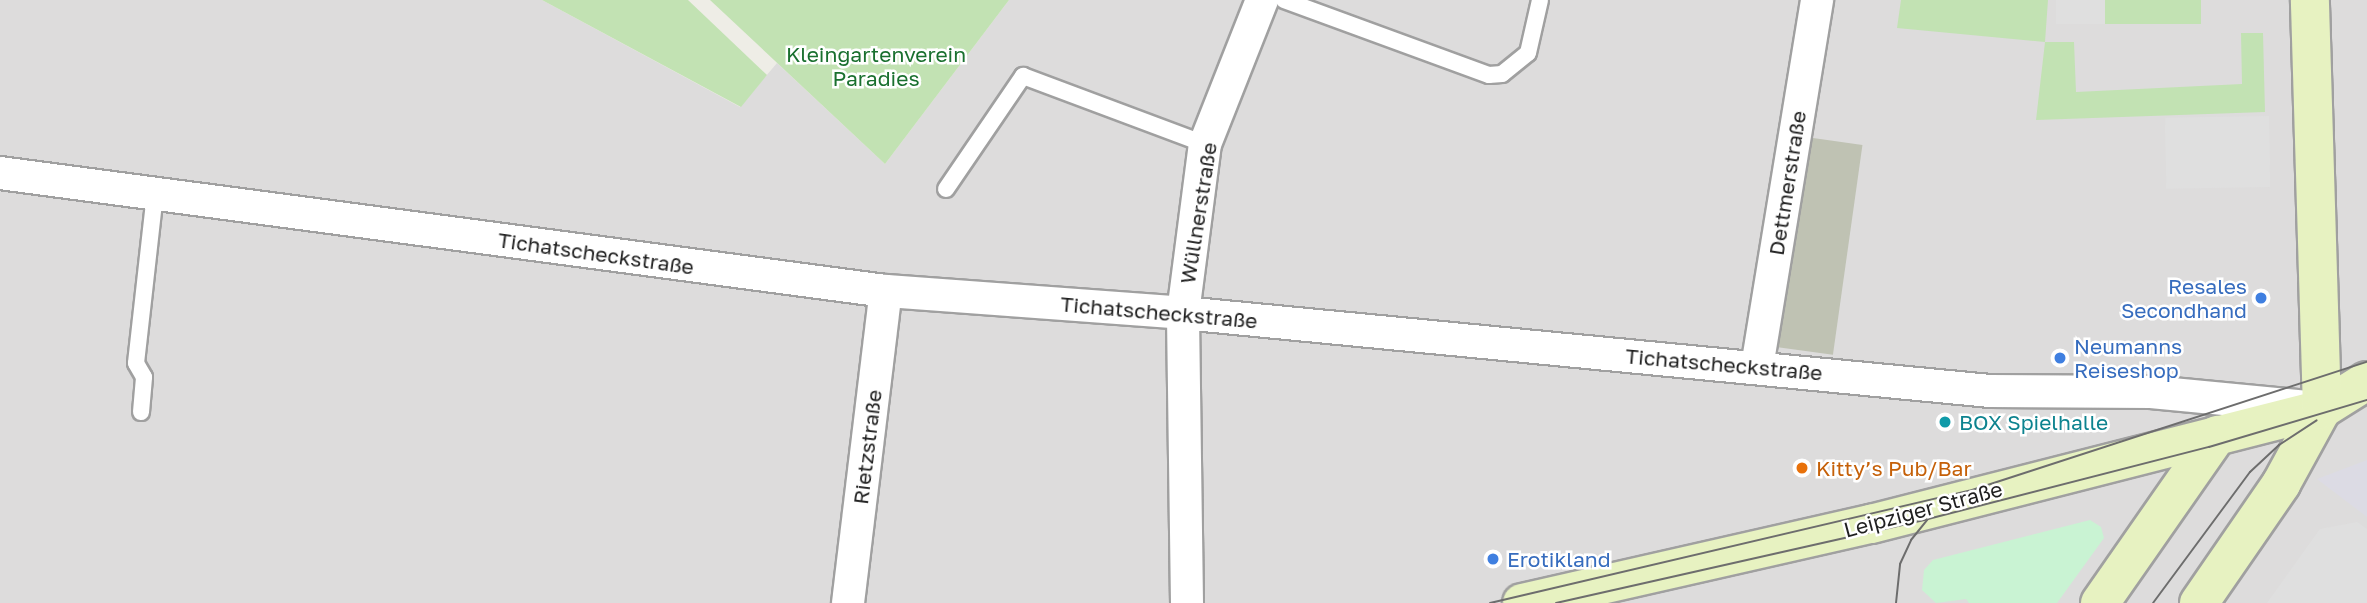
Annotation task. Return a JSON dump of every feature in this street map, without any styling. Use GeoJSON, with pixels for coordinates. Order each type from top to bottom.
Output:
{"type":"FeatureCollection","features":[{"type":"Feature","properties":{"kind":"main road"},"geometry":{"type":"LineString","coordinates":[[2199,603],[2281,484],[2322,409],[2310,0]]}},
{"type":"Feature","properties":{"kind":"main road","name":"Leipziger Straße"},"geometry":{"type":"LineString","coordinates":[[1522,603],[1871,524],[2322,409],[2367,381]]}},
{"type":"Feature","properties":{"kind":"main road","name":"Leipziger Straße"},"geometry":{"type":"LineString","coordinates":[[2322,409],[2367,414]]}},
{"type":"Feature","properties":{"kind":"main road"},"geometry":{"type":"LineString","coordinates":[[2100,603],[2217,435]]}},
{"type":"Feature","properties":{"kind":"street","name":"Wüllnerstraße"},"geometry":{"type":"LineString","coordinates":[[1187,603],[1183,313],[1205,144],[1262,0]]}},
{"type":"Feature","properties":{"kind":"street","name":"Dettmerstraße"},"geometry":{"type":"LineString","coordinates":[[1757,367],[1817,0]]}},
{"type":"Feature","properties":{"kind":"street","name":"Tichatscheckstraße"},"geometry":{"type":"LineString","coordinates":[[0,173],[886,291],[1183,313],[1990,391],[2151,392],[2322,409]]}},
{"type":"Feature","properties":{"kind":"street","name":"Rietzstraße"},"geometry":{"type":"LineString","coordinates":[[848,603],[886,291]]}},
{"type":"Feature","properties":{"kind":"lane"},"geometry":{"type":"LineString","coordinates":[[1284,0],[1489,75],[1502,74],[1528,53],[1540,0]]}},
{"type":"Feature","properties":{"kind":"lane"},"geometry":{"type":"LineString","coordinates":[[946,189],[1023,76],[1205,144]]}},
{"type":"Feature","properties":{"kind":"lane"},"geometry":{"type":"LineString","coordinates":[[141,412],[144,377],[136,363],[155,194]]}},
{"type":"Feature","properties":{"kind":"shaded area"},"geometry":{"type":"Polygon","coordinates":[[[0,0],[542,0],[740,107],[777,63],[885,164],[1009,0],[2367,0],[2367,603],[0,603],[0,0]]]}},
{"type":"Feature","properties":{"kind":"shaded area"},"geometry":{"type":"Polygon","coordinates":[[[2056,0],[2105,0],[2105,24],[2056,24],[2056,0]]]}},
{"type":"Feature","properties":{"kind":"shaded area"},"geometry":{"type":"Polygon","coordinates":[[[2269,116],[2270,187],[2166,189],[2165,118],[2269,116]]]}},
{"type":"Feature","properties":{"kind":"shaded area"},"geometry":{"type":"Polygon","coordinates":[[[1806,137],[1862,145],[1833,355],[1776,347],[1806,137]]]}},
{"type":"Feature","properties":{"kind":"shaded area"},"geometry":{"type":"Polygon","coordinates":[[[2367,460],[2367,517],[2317,479],[2367,460]]]}},
{"type":"Feature","properties":{"kind":"shaded area"},"geometry":{"type":"Polygon","coordinates":[[[2357,522],[2367,529],[2367,603],[2267,603],[2320,529],[2357,522]]]}},
{"type":"Feature","properties":{"kind":"green space","name":"Kleingartenverein Paradies"},"geometry":{"type":"Polygon","coordinates":[[[542,0],[688,0],[767,75],[741,107],[542,0]]]}},
{"type":"Feature","properties":{"kind":"green space","name":"Kleingartenverein Paradies"},"geometry":{"type":"Polygon","coordinates":[[[710,0],[1009,0],[885,164],[710,0]]]}},
{"type":"Feature","properties":{"kind":"green space"},"geometry":{"type":"Polygon","coordinates":[[[1901,0],[2048,0],[2045,42],[1897,28],[1901,0]]]}},
{"type":"Feature","properties":{"kind":"green space"},"geometry":{"type":"Polygon","coordinates":[[[2105,0],[2201,0],[2201,24],[2105,24],[2105,0]]]}},
{"type":"Feature","properties":{"kind":"green space"},"geometry":{"type":"Polygon","coordinates":[[[2241,33],[2263,33],[2265,112],[2036,120],[2045,42],[2074,42],[2076,92],[2242,84],[2241,33]]]}},
{"type":"Feature","properties":{"kind":"green space"},"geometry":{"type":"Polygon","coordinates":[[[2090,520],[2101,527],[2104,538],[2057,603],[1969,603],[1966,599],[1936,603],[1922,590],[1924,570],[1933,560],[2090,520]]]}},
{"type":"Feature","properties":{"kind":"tram line"},"geometry":{"type":"LineString","coordinates":[[1490,603],[1969,491],[2367,362]]}},
{"type":"Feature","properties":{"kind":"tram line"},"geometry":{"type":"LineString","coordinates":[[1556,603],[1928,519],[2209,447],[2367,400]]}},
{"type":"Feature","properties":{"kind":"tram line"},"geometry":{"type":"LineString","coordinates":[[2153,603],[2250,472],[2279,445],[2317,420]]}},
{"type":"Feature","properties":{"kind":"tram line"},"geometry":{"type":"LineString","coordinates":[[1896,603],[1900,564],[1911,540],[1929,518]]}},
{"type":"Feature","properties":{"kind":"place","name":"Resales Secondhand"},"geometry":{"type":"Point","coordinates":[2261,298]}},
{"type":"Feature","properties":{"kind":"place","name":"Neumanns Reiseshop"},"geometry":{"type":"Point","coordinates":[2060,358]}},
{"type":"Feature","properties":{"kind":"place","name":"BOX Spielhalle"},"geometry":{"type":"Point","coordinates":[1945,422]}},
{"type":"Feature","properties":{"kind":"place","name":"Kitty’s Pub/Bar"},"geometry":{"type":"Point","coordinates":[1802,468]}},
{"type":"Feature","properties":{"kind":"place","name":"Erotikland"},"geometry":{"type":"Point","coordinates":[1493,559]}}]}
